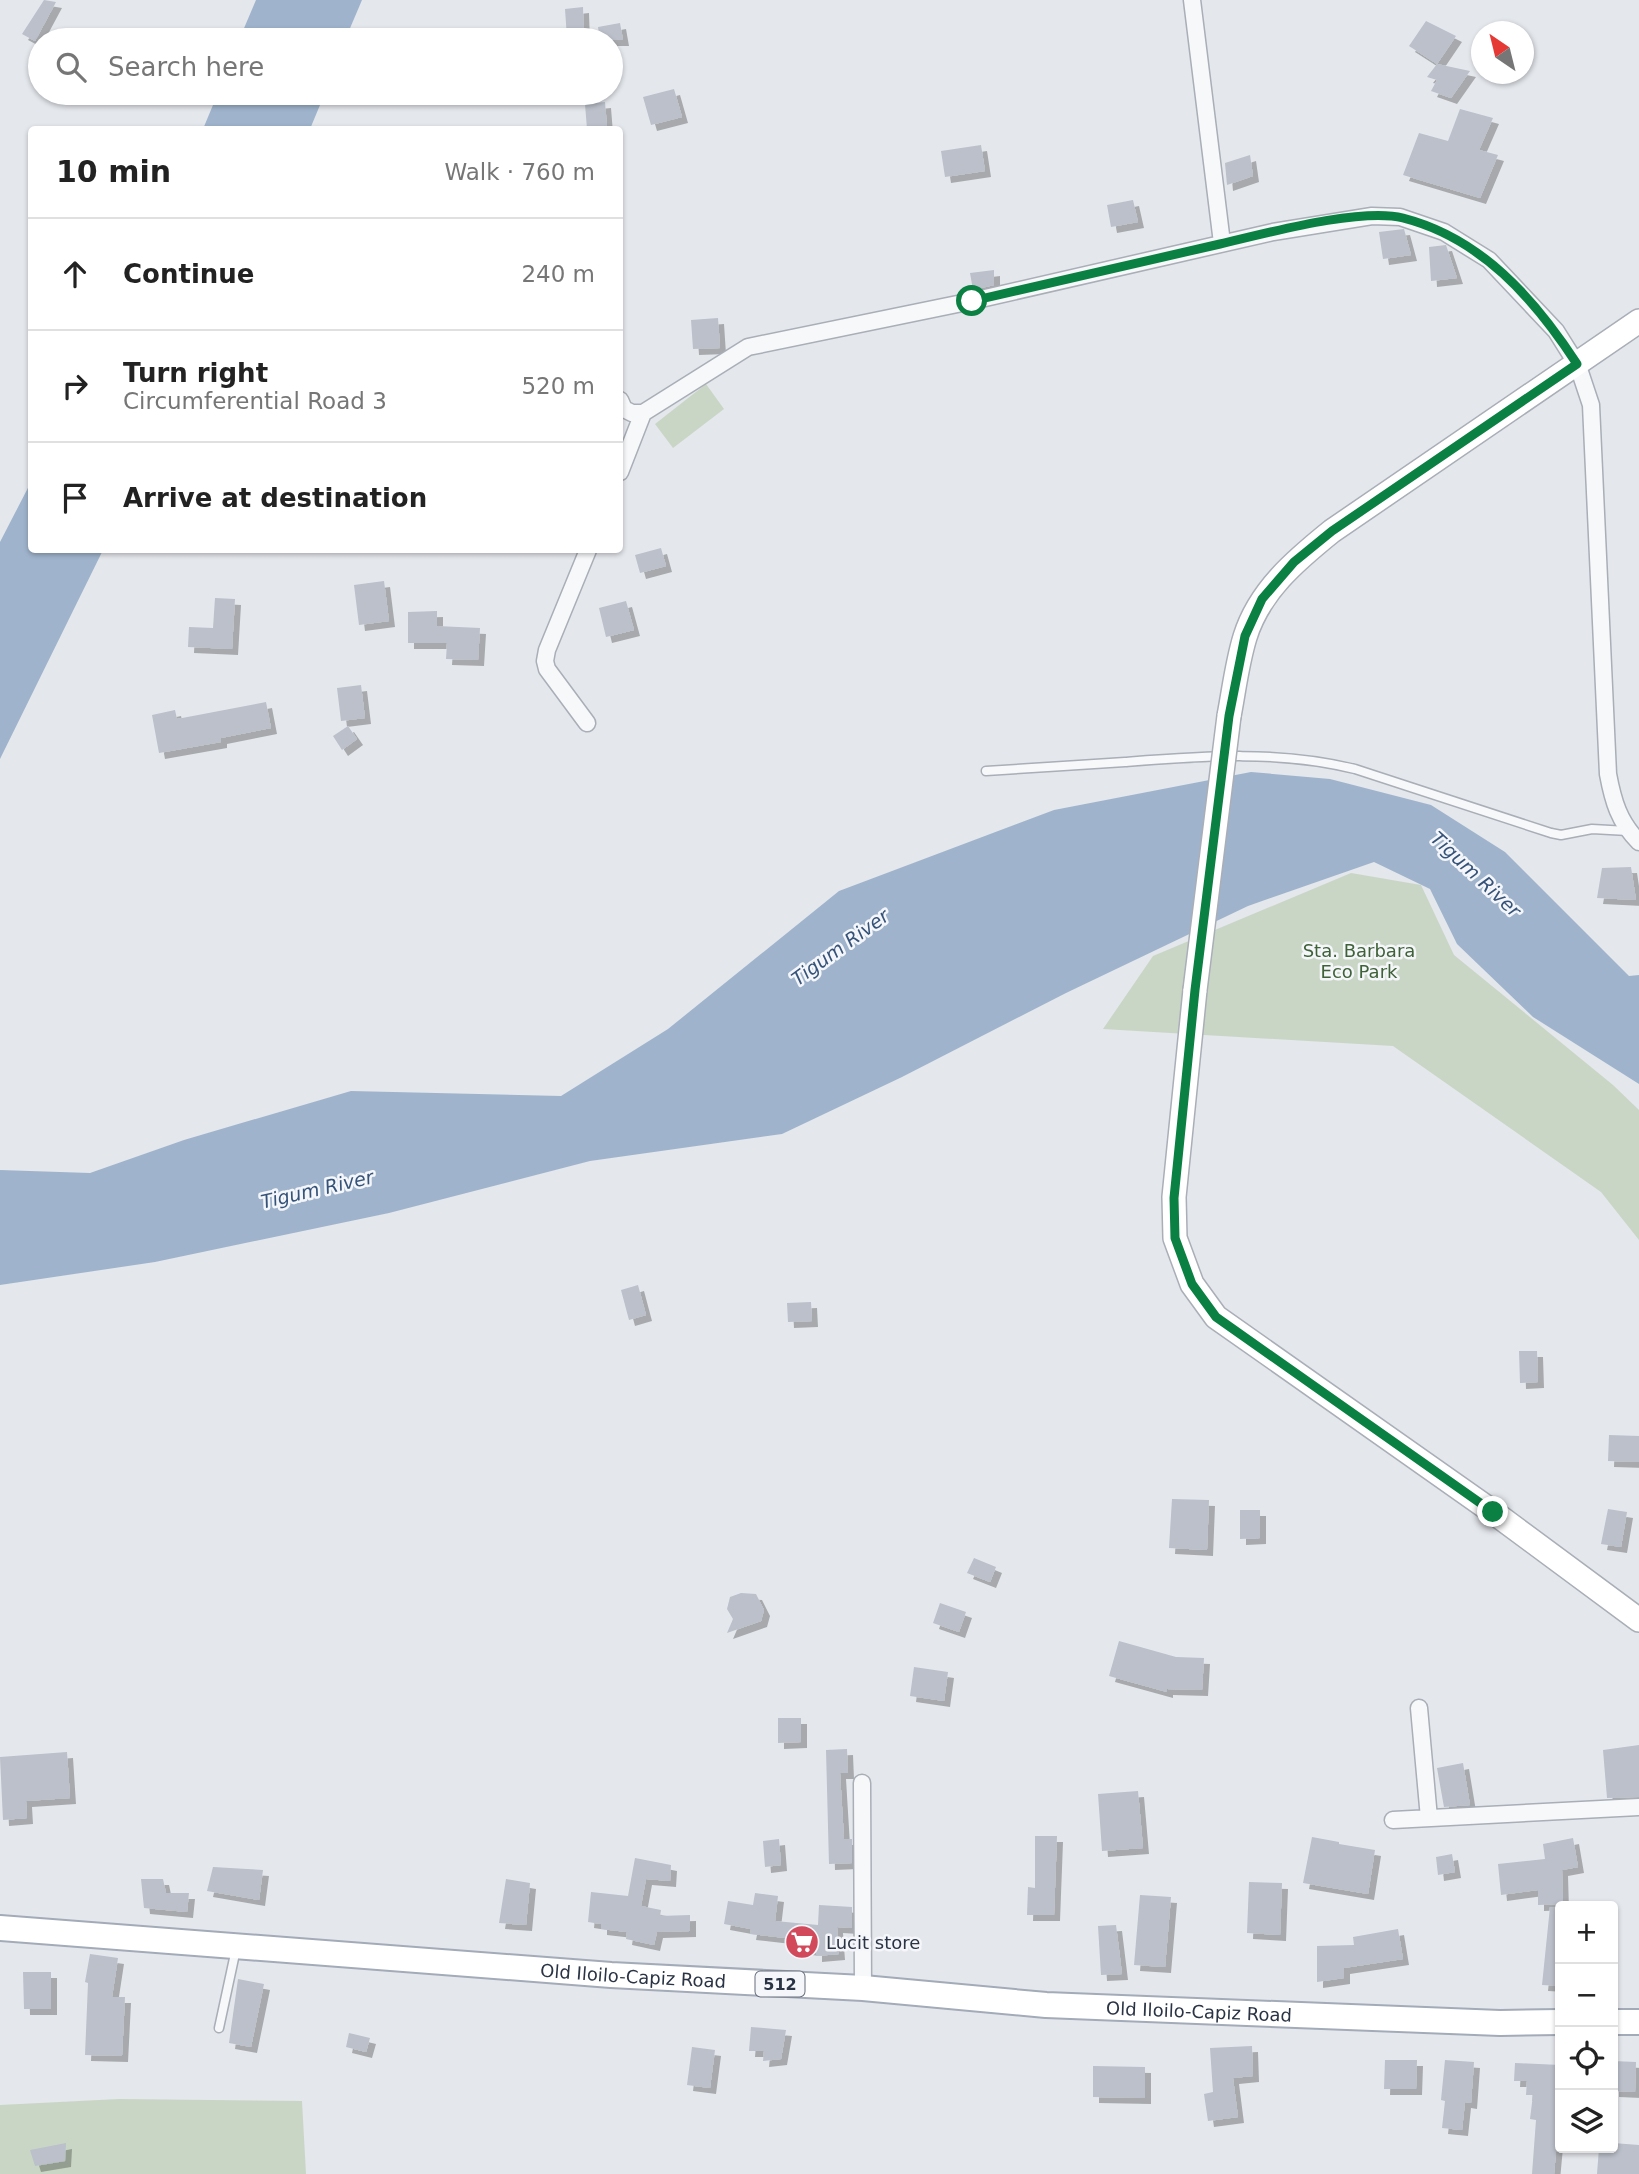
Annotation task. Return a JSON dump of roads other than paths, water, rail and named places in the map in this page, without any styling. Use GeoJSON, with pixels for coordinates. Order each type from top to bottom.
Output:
{"type":"FeatureCollection","features":[{"type":"Feature","properties":{"kind":"main road"},"geometry":{"type":"LineString","coordinates":[[1639,321],[1332,531],[1294,562],[1262,599],[1245,636],[1229,716],[1195,990],[1174,1198],[1175,1238],[1192,1284],[1216,1317],[1493,1512],[1639,1620]]}},
{"type":"Feature","properties":{"kind":"main road","name":"Old Iloilo-Capiz Road"},"geometry":{"type":"LineString","coordinates":[[0,1928],[611,1975],[863,1988],[1046,2005],[1500,2023],[1555,2022]]}},
{"type":"Feature","properties":{"kind":"main road"},"geometry":{"type":"LineString","coordinates":[[1618,2022],[1639,2022]]}},
{"type":"Feature","properties":{"kind":"street"},"geometry":{"type":"LineString","coordinates":[[1192,0],[1222,243]]}},
{"type":"Feature","properties":{"kind":"street"},"geometry":{"type":"LineString","coordinates":[[623,407],[632,413],[643,413],[748,347],[972,301],[1273,232],[1359,218],[1401,217],[1444,232],[1489,260],[1556,331],[1577,364],[1591,405],[1608,774],[1614,804],[1633,836]]}},
{"type":"Feature","properties":{"kind":"street"},"geometry":{"type":"LineString","coordinates":[[623,464],[643,413]]}},
{"type":"Feature","properties":{"kind":"street"},"geometry":{"type":"LineString","coordinates":[[587,553],[545,660],[547,669],[587,723]]}},
{"type":"Feature","properties":{"kind":"street"},"geometry":{"type":"LineString","coordinates":[[1419,1708],[1429,1818]]}},
{"type":"Feature","properties":{"kind":"street"},"geometry":{"type":"LineString","coordinates":[[862,1783],[863,1988]]}},
{"type":"Feature","properties":{"kind":"street"},"geometry":{"type":"LineString","coordinates":[[1392,1820],[1639,1807]]}},
{"type":"Feature","properties":{"kind":"lane"},"geometry":{"type":"LineString","coordinates":[[986,771],[1220,754],[1289,757],[1325,761],[1355,769],[1551,833],[1561,835],[1592,829],[1633,836]]}},
{"type":"Feature","properties":{"kind":"lane"},"geometry":{"type":"LineString","coordinates":[[219,2028],[236,1946]]}},
{"type":"Feature","properties":{"kind":"water"},"geometry":{"type":"Polygon","coordinates":[[[256,0],[362,0],[350,28],[244,28],[256,0]]]}},
{"type":"Feature","properties":{"kind":"water"},"geometry":{"type":"Polygon","coordinates":[[[213,105],[320,105],[311,126],[204,126],[213,105]]]}},
{"type":"Feature","properties":{"kind":"water"},"geometry":{"type":"Polygon","coordinates":[[[28,488],[28,553],[102,553],[0,759],[0,542],[28,488]]]}},
{"type":"Feature","properties":{"kind":"water","name":"Tigum River"},"geometry":{"type":"Polygon","coordinates":[[[1251,772],[1330,779],[1431,805],[1505,852],[1629,976],[1639,975],[1639,1084],[1533,1017],[1457,944],[1430,889],[1374,862],[1248,906],[782,1134],[590,1161],[389,1213],[155,1262],[0,1285],[0,1170],[90,1173],[184,1140],[351,1091],[561,1096],[668,1029],[839,891],[1054,810],[1251,772]]]}},
{"type":"Feature","properties":{"kind":"place","name":"Lucit store"},"geometry":{"type":"Point","coordinates":[802,1942]}},
{"type":"Feature","properties":{"kind":"park label","name":"Sta. Barbara Eco Park"},"geometry":{"type":"Point","coordinates":[1359,960]}}]}
